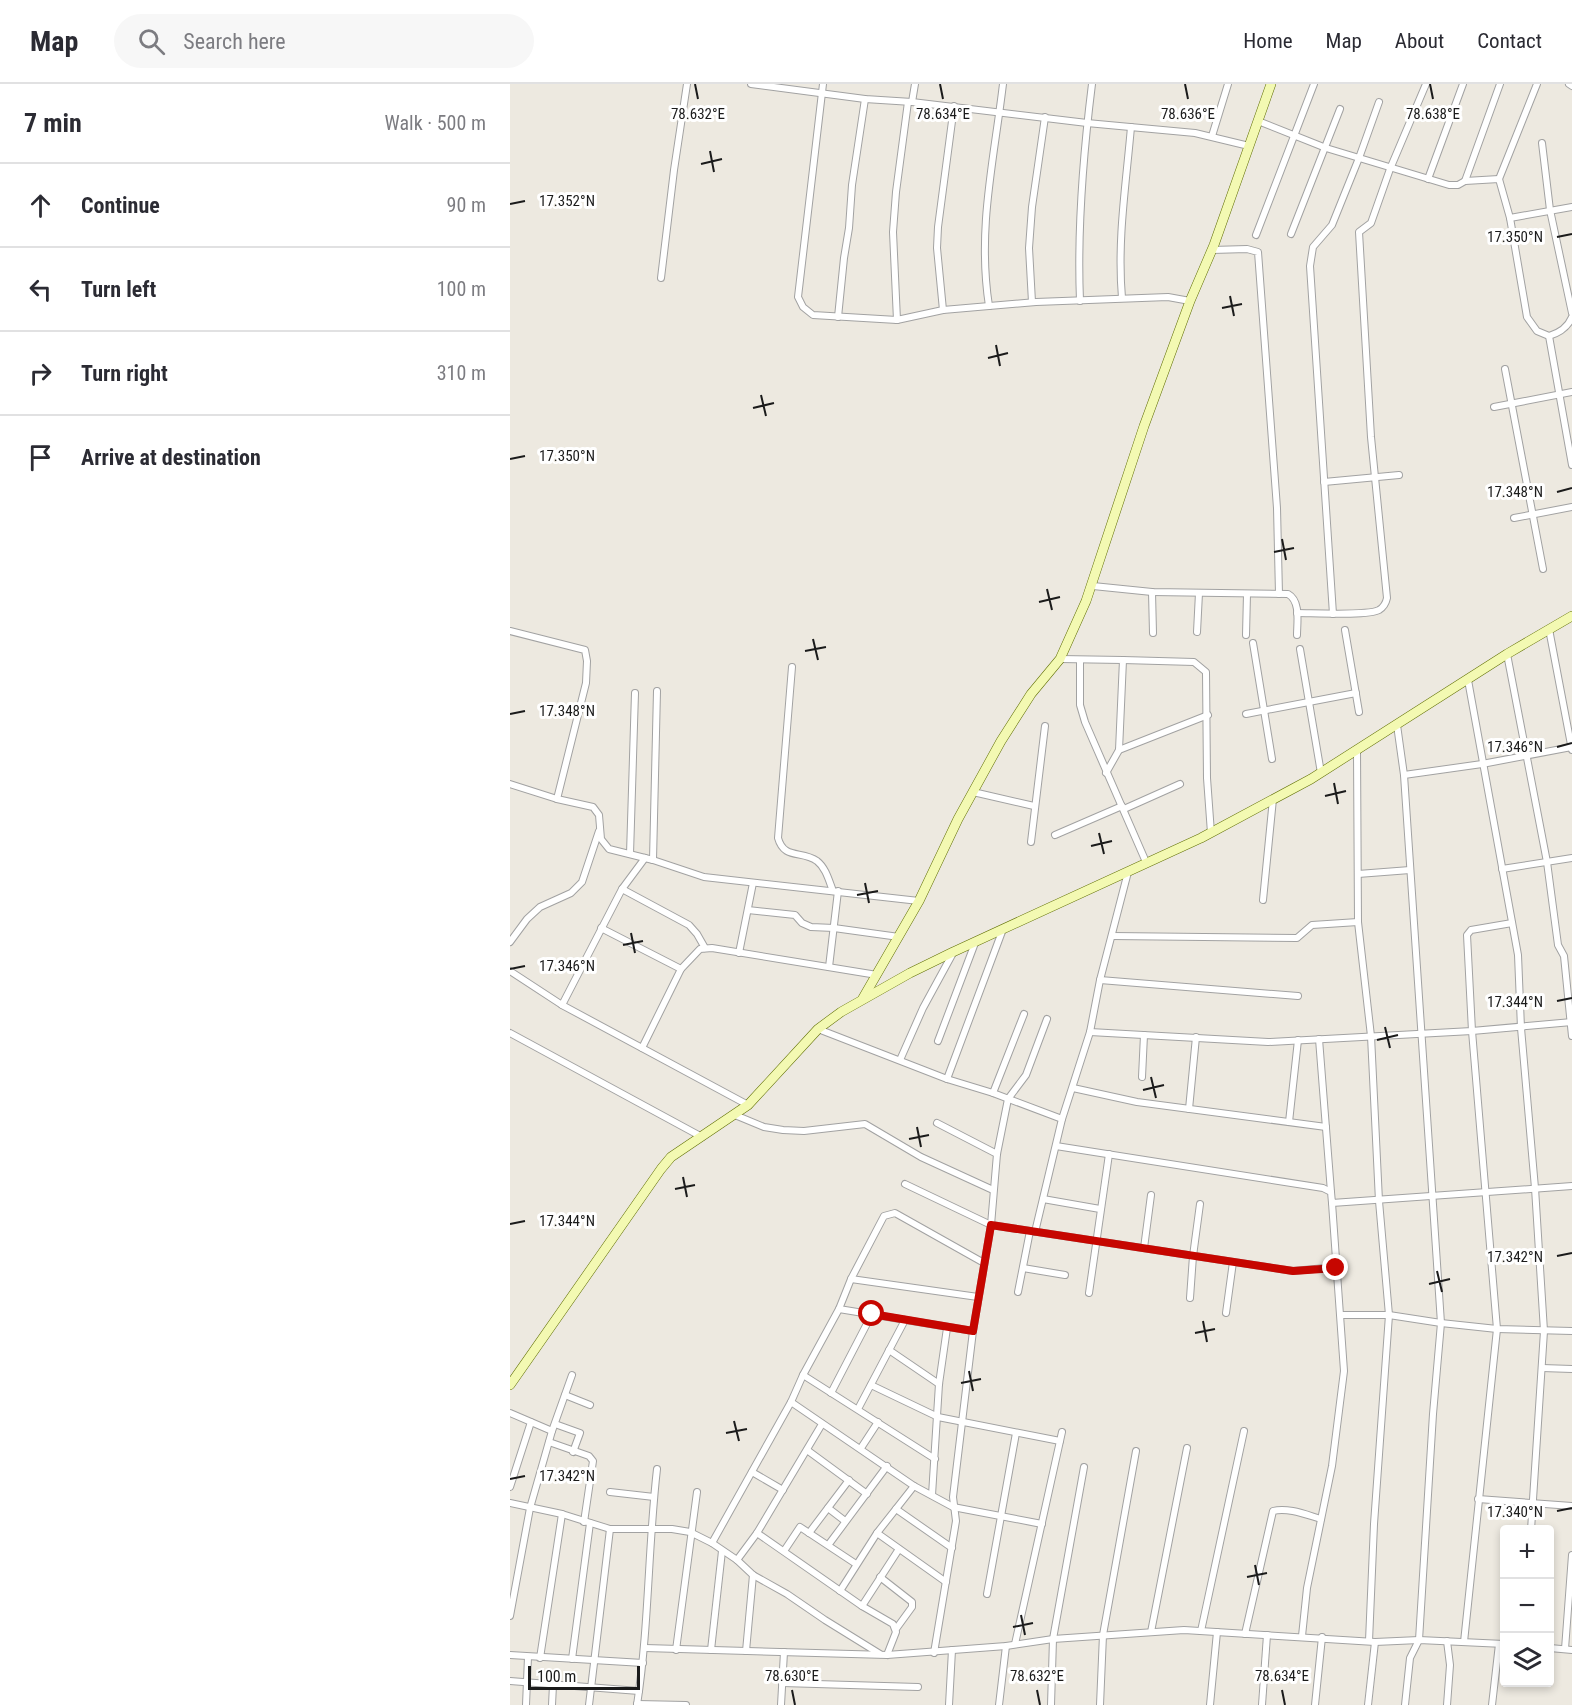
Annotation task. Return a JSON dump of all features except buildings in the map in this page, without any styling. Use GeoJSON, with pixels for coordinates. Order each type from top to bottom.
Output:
{"type":"FeatureCollection","features":[{"type":"Feature","properties":{"kind":"street"},"geometry":{"type":"LineString","coordinates":[[661,278],[687,84]]}},
{"type":"Feature","properties":{"kind":"street"},"geometry":{"type":"LineString","coordinates":[[751,84],[865,99],[954,106],[1212,136],[1249,146]]}},
{"type":"Feature","properties":{"kind":"street"},"geometry":{"type":"LineString","coordinates":[[823,84],[798,297],[803,308],[813,315],[897,320],[944,310],[1032,302],[1168,297],[1190,301]]}},
{"type":"Feature","properties":{"kind":"street"},"geometry":{"type":"LineString","coordinates":[[897,320],[893,232],[896,192],[910,102],[915,84]]}},
{"type":"Feature","properties":{"kind":"street"},"geometry":{"type":"LineString","coordinates":[[989,306],[985,280],[986,204],[1003,84]]}},
{"type":"Feature","properties":{"kind":"street"},"geometry":{"type":"LineString","coordinates":[[1080,301],[1078,245],[1081,186],[1092,84]]}},
{"type":"Feature","properties":{"kind":"street"},"geometry":{"type":"LineString","coordinates":[[1212,136],[1228,84]]}},
{"type":"Feature","properties":{"kind":"street"},"geometry":{"type":"LineString","coordinates":[[1256,235],[1314,84]]}},
{"type":"Feature","properties":{"kind":"street"},"geometry":{"type":"LineString","coordinates":[[1297,613],[1333,614],[1377,611],[1386,604],[1374,478],[1359,232],[1371,223],[1390,169],[1426,84]]}},
{"type":"Feature","properties":{"kind":"street"},"geometry":{"type":"LineString","coordinates":[[1428,179],[1463,84]]}},
{"type":"Feature","properties":{"kind":"street"},"geometry":{"type":"LineString","coordinates":[[1465,181],[1500,84]]}},
{"type":"Feature","properties":{"kind":"street"},"geometry":{"type":"LineString","coordinates":[[1537,84],[1499,179],[1510,218],[1527,317],[1537,331],[1549,336],[1556,334],[1569,324],[1572,315],[1550,210],[1542,143]]}},
{"type":"Feature","properties":{"kind":"street"},"geometry":{"type":"LineString","coordinates":[[862,1000],[919,901],[973,792],[1031,694],[1060,659],[1093,586],[1144,426],[1190,301],[1212,250],[1268,92]]}},
{"type":"Feature","properties":{"kind":"street"},"geometry":{"type":"LineString","coordinates":[[838,317],[865,99]]}},
{"type":"Feature","properties":{"kind":"street"},"geometry":{"type":"LineString","coordinates":[[1333,614],[1310,266],[1313,247],[1332,225],[1379,102]]}},
{"type":"Feature","properties":{"kind":"street"},"geometry":{"type":"LineString","coordinates":[[944,310],[937,248],[938,227],[954,106]]}},
{"type":"Feature","properties":{"kind":"street"},"geometry":{"type":"LineString","coordinates":[[1291,234],[1340,110]]}},
{"type":"Feature","properties":{"kind":"street"},"geometry":{"type":"LineString","coordinates":[[1032,302],[1029,248],[1032,207],[1045,117]]}},
{"type":"Feature","properties":{"kind":"street"},"geometry":{"type":"LineString","coordinates":[[1258,121],[1326,148],[1428,179],[1458,185],[1465,181],[1499,179]]}},
{"type":"Feature","properties":{"kind":"street"},"geometry":{"type":"LineString","coordinates":[[1122,298],[1121,217],[1131,127]]}},
{"type":"Feature","properties":{"kind":"street"},"geometry":{"type":"LineString","coordinates":[[1510,218],[1572,207]]}},
{"type":"Feature","properties":{"kind":"street"},"geometry":{"type":"LineString","coordinates":[[1212,250],[1247,249],[1258,252],[1277,508],[1279,594]]}},
{"type":"Feature","properties":{"kind":"street"},"geometry":{"type":"LineString","coordinates":[[1549,336],[1572,465]]}},
{"type":"Feature","properties":{"kind":"street"},"geometry":{"type":"LineString","coordinates":[[1505,369],[1543,569]]}},
{"type":"Feature","properties":{"kind":"street"},"geometry":{"type":"LineString","coordinates":[[1494,407],[1572,392]]}},
{"type":"Feature","properties":{"kind":"street"},"geometry":{"type":"LineString","coordinates":[[1324,482],[1399,475]]}},
{"type":"Feature","properties":{"kind":"street"},"geometry":{"type":"LineString","coordinates":[[1514,518],[1572,507]]}},
{"type":"Feature","properties":{"kind":"street"},"geometry":{"type":"LineString","coordinates":[[1093,586],[1152,592],[1292,596],[1296,603],[1297,635]]}},
{"type":"Feature","properties":{"kind":"street"},"geometry":{"type":"LineString","coordinates":[[1152,592],[1153,633]]}},
{"type":"Feature","properties":{"kind":"street"},"geometry":{"type":"LineString","coordinates":[[1197,632],[1199,593]]}},
{"type":"Feature","properties":{"kind":"street"},"geometry":{"type":"LineString","coordinates":[[1246,636],[1247,594]]}},
{"type":"Feature","properties":{"kind":"street"},"geometry":{"type":"LineString","coordinates":[[510,1385],[671,1157],[748,1105],[819,1029],[841,1012],[953,952],[1211,833],[1321,773],[1507,654],[1572,616]]}},
{"type":"Feature","properties":{"kind":"street"},"geometry":{"type":"LineString","coordinates":[[1404,775],[1572,748],[1549,629]]}},
{"type":"Feature","properties":{"kind":"street"},"geometry":{"type":"LineString","coordinates":[[1345,630],[1359,712]]}},
{"type":"Feature","properties":{"kind":"street"},"geometry":{"type":"LineString","coordinates":[[510,631],[585,650],[586,684],[557,799]]}},
{"type":"Feature","properties":{"kind":"street"},"geometry":{"type":"LineString","coordinates":[[1253,643],[1272,759]]}},
{"type":"Feature","properties":{"kind":"street"},"geometry":{"type":"LineString","coordinates":[[1300,649],[1321,773]]}},
{"type":"Feature","properties":{"kind":"street"},"geometry":{"type":"LineString","coordinates":[[1507,654],[1546,862],[1558,945],[1564,956],[1572,1036]]}},
{"type":"Feature","properties":{"kind":"street"},"geometry":{"type":"LineString","coordinates":[[1060,659],[1194,662],[1201,665],[1208,679],[1207,778],[1211,833]]}},
{"type":"Feature","properties":{"kind":"street"},"geometry":{"type":"LineString","coordinates":[[1080,660],[1080,705],[1106,773],[1146,862]]}},
{"type":"Feature","properties":{"kind":"street"},"geometry":{"type":"LineString","coordinates":[[1106,773],[1119,750],[1123,660]]}},
{"type":"Feature","properties":{"kind":"street"},"geometry":{"type":"LineString","coordinates":[[792,667],[778,838],[784,850],[812,858],[822,865],[835,891],[834,928],[829,967]]}},
{"type":"Feature","properties":{"kind":"street"},"geometry":{"type":"LineString","coordinates":[[1468,680],[1518,955],[1521,1028],[1535,1188],[1544,1331],[1531,1525]]}},
{"type":"Feature","properties":{"kind":"street"},"geometry":{"type":"LineString","coordinates":[[653,860],[657,691]]}},
{"type":"Feature","properties":{"kind":"street"},"geometry":{"type":"LineString","coordinates":[[630,854],[635,693]]}},
{"type":"Feature","properties":{"kind":"street"},"geometry":{"type":"LineString","coordinates":[[1246,714],[1356,693]]}},
{"type":"Feature","properties":{"kind":"street"},"geometry":{"type":"LineString","coordinates":[[1119,750],[1208,715]]}},
{"type":"Feature","properties":{"kind":"street"},"geometry":{"type":"LineString","coordinates":[[1397,725],[1404,775],[1441,1323],[1419,1640],[1410,1658],[1405,1705]]}},
{"type":"Feature","properties":{"kind":"street"},"geometry":{"type":"LineString","coordinates":[[1032,842],[1034,806],[1045,726]]}},
{"type":"Feature","properties":{"kind":"street"},"geometry":{"type":"LineString","coordinates":[[1356,751],[1358,922],[1371,1036],[1379,1201],[1389,1315],[1374,1524],[1372,1642],[1368,1705]]}},
{"type":"Feature","properties":{"kind":"street"},"geometry":{"type":"LineString","coordinates":[[510,784],[557,799],[593,807],[598,810],[601,838],[609,849],[653,860],[704,878],[919,901]]}},
{"type":"Feature","properties":{"kind":"street"},"geometry":{"type":"LineString","coordinates":[[1055,835],[1180,784]]}},
{"type":"Feature","properties":{"kind":"street"},"geometry":{"type":"LineString","coordinates":[[973,792],[1034,806]]}},
{"type":"Feature","properties":{"kind":"street"},"geometry":{"type":"LineString","coordinates":[[1263,900],[1273,798]]}},
{"type":"Feature","properties":{"kind":"street"},"geometry":{"type":"LineString","coordinates":[[510,942],[527,919],[540,907],[571,893],[582,882],[600,831]]}},
{"type":"Feature","properties":{"kind":"street"},"geometry":{"type":"LineString","coordinates":[[562,1005],[622,890],[645,858]]}},
{"type":"Feature","properties":{"kind":"street"},"geometry":{"type":"LineString","coordinates":[[1502,869],[1572,858]]}},
{"type":"Feature","properties":{"kind":"street"},"geometry":{"type":"LineString","coordinates":[[1358,874],[1410,870]]}},
{"type":"Feature","properties":{"kind":"street"},"geometry":{"type":"LineString","coordinates":[[1018,1292],[1062,1119],[1090,1032],[1100,980],[1128,872]]}},
{"type":"Feature","properties":{"kind":"street"},"geometry":{"type":"LineString","coordinates":[[739,953],[753,883]]}},
{"type":"Feature","properties":{"kind":"street"},"geometry":{"type":"LineString","coordinates":[[622,890],[688,926],[697,934],[705,948]]}},
{"type":"Feature","properties":{"kind":"street"},"geometry":{"type":"LineString","coordinates":[[748,910],[795,915],[802,923],[811,927],[899,937]]}},
{"type":"Feature","properties":{"kind":"street"},"geometry":{"type":"LineString","coordinates":[[1112,936],[1297,939],[1311,925],[1358,922]]}},
{"type":"Feature","properties":{"kind":"street"},"geometry":{"type":"LineString","coordinates":[[1464,1642],[1497,1329],[1472,1031],[1467,935],[1471,930],[1512,923]]}},
{"type":"Feature","properties":{"kind":"street"},"geometry":{"type":"LineString","coordinates":[[601,928],[681,969]]}},
{"type":"Feature","properties":{"kind":"street"},"geometry":{"type":"LineString","coordinates":[[947,1079],[1003,929]]}},
{"type":"Feature","properties":{"kind":"street"},"geometry":{"type":"LineString","coordinates":[[938,1041],[975,942]]}},
{"type":"Feature","properties":{"kind":"street"},"geometry":{"type":"LineString","coordinates":[[642,1048],[681,969],[705,948],[877,975]]}},
{"type":"Feature","properties":{"kind":"street"},"geometry":{"type":"LineString","coordinates":[[900,1060],[923,1008],[953,952]]}},
{"type":"Feature","properties":{"kind":"street"},"geometry":{"type":"LineString","coordinates":[[510,971],[562,1005],[748,1105]]}},
{"type":"Feature","properties":{"kind":"street"},"geometry":{"type":"LineString","coordinates":[[1100,980],[1298,996]]}},
{"type":"Feature","properties":{"kind":"street"},"geometry":{"type":"LineString","coordinates":[[993,1094],[1024,1014]]}},
{"type":"Feature","properties":{"kind":"street"},"geometry":{"type":"LineString","coordinates":[[934,1653],[956,1521],[953,1497],[961,1423],[978,1297],[991,1225],[997,1154],[1008,1099],[1026,1075],[1047,1019]]}},
{"type":"Feature","properties":{"kind":"street"},"geometry":{"type":"LineString","coordinates":[[1090,1032],[1268,1042],[1521,1028],[1571,1022]]}},
{"type":"Feature","properties":{"kind":"street"},"geometry":{"type":"LineString","coordinates":[[819,1029],[947,1079],[1062,1119]]}},
{"type":"Feature","properties":{"kind":"street"},"geometry":{"type":"LineString","coordinates":[[510,1034],[702,1137]]}},
{"type":"Feature","properties":{"kind":"street"},"geometry":{"type":"LineString","coordinates":[[1142,1077],[1144,1035]]}},
{"type":"Feature","properties":{"kind":"street"},"geometry":{"type":"LineString","coordinates":[[1189,1109],[1196,1037]]}},
{"type":"Feature","properties":{"kind":"street"},"geometry":{"type":"LineString","coordinates":[[1302,1636],[1307,1588],[1332,1466],[1343,1382],[1342,1315],[1336,1268],[1319,1039]]}},
{"type":"Feature","properties":{"kind":"street"},"geometry":{"type":"LineString","coordinates":[[1289,1122],[1298,1040]]}},
{"type":"Feature","properties":{"kind":"street"},"geometry":{"type":"LineString","coordinates":[[1073,1088],[1137,1102],[1326,1127]]}},
{"type":"Feature","properties":{"kind":"street"},"geometry":{"type":"LineString","coordinates":[[735,1115],[764,1127],[783,1130],[804,1131],[865,1124],[921,1157],[993,1190]]}},
{"type":"Feature","properties":{"kind":"street"},"geometry":{"type":"LineString","coordinates":[[937,1123],[997,1154]]}},
{"type":"Feature","properties":{"kind":"street"},"geometry":{"type":"LineString","coordinates":[[1056,1146],[1304,1184],[1329,1189],[1331,1192]]}},
{"type":"Feature","properties":{"kind":"street"},"geometry":{"type":"LineString","coordinates":[[1089,1293],[1109,1154]]}},
{"type":"Feature","properties":{"kind":"street"},"geometry":{"type":"LineString","coordinates":[[905,1184],[991,1225],[1293,1271],[1336,1268]]}},
{"type":"Feature","properties":{"kind":"street"},"geometry":{"type":"LineString","coordinates":[[1332,1203],[1572,1186]]}},
{"type":"Feature","properties":{"kind":"street"},"geometry":{"type":"LineString","coordinates":[[1144,1248],[1151,1195]]}},
{"type":"Feature","properties":{"kind":"street"},"geometry":{"type":"LineString","coordinates":[[1043,1199],[1100,1209]]}},
{"type":"Feature","properties":{"kind":"street"},"geometry":{"type":"LineString","coordinates":[[1190,1298],[1200,1204]]}},
{"type":"Feature","properties":{"kind":"street"},"geometry":{"type":"LineString","coordinates":[[712,1543],[791,1402],[884,1216],[895,1214],[984,1263]]}},
{"type":"Feature","properties":{"kind":"street"},"geometry":{"type":"LineString","coordinates":[[1226,1313],[1233,1262]]}},
{"type":"Feature","properties":{"kind":"street"},"geometry":{"type":"LineString","coordinates":[[1023,1268],[1065,1275]]}},
{"type":"Feature","properties":{"kind":"street"},"geometry":{"type":"LineString","coordinates":[[851,1279],[978,1297]]}},
{"type":"Feature","properties":{"kind":"street"},"geometry":{"type":"LineString","coordinates":[[839,1309],[973,1331]]}},
{"type":"Feature","properties":{"kind":"street"},"geometry":{"type":"LineString","coordinates":[[831,1393],[872,1314]]}},
{"type":"Feature","properties":{"kind":"street"},"geometry":{"type":"LineString","coordinates":[[1342,1315],[1389,1315],[1497,1329],[1572,1331]]}},
{"type":"Feature","properties":{"kind":"street"},"geometry":{"type":"LineString","coordinates":[[858,1409],[905,1320]]}},
{"type":"Feature","properties":{"kind":"street"},"geometry":{"type":"LineString","coordinates":[[932,1495],[939,1384],[947,1328]]}},
{"type":"Feature","properties":{"kind":"street"},"geometry":{"type":"LineString","coordinates":[[889,1350],[939,1384]]}},
{"type":"Feature","properties":{"kind":"street"},"geometry":{"type":"LineString","coordinates":[[1542,1368],[1572,1369]]}},
{"type":"Feature","properties":{"kind":"street"},"geometry":{"type":"LineString","coordinates":[[510,1616],[530,1508],[572,1375]]}},
{"type":"Feature","properties":{"kind":"street"},"geometry":{"type":"LineString","coordinates":[[803,1375],[936,1459]]}},
{"type":"Feature","properties":{"kind":"street"},"geometry":{"type":"LineString","coordinates":[[871,1385],[938,1417],[1060,1441]]}},
{"type":"Feature","properties":{"kind":"street"},"geometry":{"type":"LineString","coordinates":[[565,1395],[590,1405]]}},
{"type":"Feature","properties":{"kind":"street"},"geometry":{"type":"LineString","coordinates":[[791,1402],[914,1486],[953,1507],[1042,1524]]}},
{"type":"Feature","properties":{"kind":"street"},"geometry":{"type":"LineString","coordinates":[[510,1413],[531,1422],[580,1433],[573,1452]]}},
{"type":"Feature","properties":{"kind":"street"},"geometry":{"type":"LineString","coordinates":[[510,1487],[531,1422]]}},
{"type":"Feature","properties":{"kind":"street"},"geometry":{"type":"LineString","coordinates":[[861,1448],[878,1422]]}},
{"type":"Feature","properties":{"kind":"street"},"geometry":{"type":"LineString","coordinates":[[737,1560],[757,1533],[822,1424]]}},
{"type":"Feature","properties":{"kind":"street"},"geometry":{"type":"LineString","coordinates":[[1201,1631],[1244,1431]]}},
{"type":"Feature","properties":{"kind":"street"},"geometry":{"type":"LineString","coordinates":[[1015,1644],[1062,1432]]}},
{"type":"Feature","properties":{"kind":"street"},"geometry":{"type":"LineString","coordinates":[[987,1594],[1016,1433]]}},
{"type":"Feature","properties":{"kind":"street"},"geometry":{"type":"LineString","coordinates":[[549,1442],[590,1456],[593,1461],[572,1659]]}},
{"type":"Feature","properties":{"kind":"street"},"geometry":{"type":"LineString","coordinates":[[1151,1632],[1187,1448]]}},
{"type":"Feature","properties":{"kind":"street"},"geometry":{"type":"LineString","coordinates":[[807,1450],[867,1494]]}},
{"type":"Feature","properties":{"kind":"street"},"geometry":{"type":"LineString","coordinates":[[1100,1705],[1103,1635],[1136,1451]]}},
{"type":"Feature","properties":{"kind":"street"},"geometry":{"type":"LineString","coordinates":[[829,1544],[887,1466]]}},
{"type":"Feature","properties":{"kind":"street"},"geometry":{"type":"LineString","coordinates":[[1051,1705],[1053,1638],[1084,1467]]}},
{"type":"Feature","properties":{"kind":"street"},"geometry":{"type":"LineString","coordinates":[[657,1469],[650,1531],[645,1648],[637,1705],[686,1705]]}},
{"type":"Feature","properties":{"kind":"street"},"geometry":{"type":"LineString","coordinates":[[752,1472],[783,1490]]}},
{"type":"Feature","properties":{"kind":"street"},"geometry":{"type":"LineString","coordinates":[[809,1533],[849,1480]]}},
{"type":"Feature","properties":{"kind":"street"},"geometry":{"type":"LineString","coordinates":[[840,1591],[856,1564],[914,1486]]}},
{"type":"Feature","properties":{"kind":"street"},"geometry":{"type":"LineString","coordinates":[[610,1492],[654,1497]]}},
{"type":"Feature","properties":{"kind":"street"},"geometry":{"type":"LineString","coordinates":[[676,1650],[697,1492]]}},
{"type":"Feature","properties":{"kind":"street"},"geometry":{"type":"LineString","coordinates":[[1478,1499],[1572,1506]]}},
{"type":"Feature","properties":{"kind":"street"},"geometry":{"type":"LineString","coordinates":[[510,1503],[562,1514],[610,1529],[650,1531],[672,1529],[690,1532],[712,1543],[737,1560],[753,1575],[885,1655]]}},
{"type":"Feature","properties":{"kind":"street"},"geometry":{"type":"LineString","coordinates":[[828,1508],[845,1521]]}},
{"type":"Feature","properties":{"kind":"street"},"geometry":{"type":"LineString","coordinates":[[896,1509],[952,1548]]}},
{"type":"Feature","properties":{"kind":"street"},"geometry":{"type":"LineString","coordinates":[[1245,1634],[1273,1510],[1299,1512],[1321,1519]]}},
{"type":"Feature","properties":{"kind":"street"},"geometry":{"type":"LineString","coordinates":[[540,1658],[562,1514]]}},
{"type":"Feature","properties":{"kind":"street"},"geometry":{"type":"LineString","coordinates":[[784,1551],[798,1527],[802,1527],[856,1564]]}},
{"type":"Feature","properties":{"kind":"street"},"geometry":{"type":"LineString","coordinates":[[589,1705],[610,1529]]}},
{"type":"Feature","properties":{"kind":"street"},"geometry":{"type":"LineString","coordinates":[[757,1533],[862,1606],[893,1624],[896,1629]]}},
{"type":"Feature","properties":{"kind":"street"},"geometry":{"type":"LineString","coordinates":[[878,1533],[946,1582]]}},
{"type":"Feature","properties":{"kind":"street"},"geometry":{"type":"LineString","coordinates":[[862,1606],[899,1548]]}},
{"type":"Feature","properties":{"kind":"street"},"geometry":{"type":"LineString","coordinates":[[711,1650],[722,1551]]}},
{"type":"Feature","properties":{"kind":"street"},"geometry":{"type":"LineString","coordinates":[[1568,1650],[1572,1555]]}},
{"type":"Feature","properties":{"kind":"street"},"geometry":{"type":"LineString","coordinates":[[746,1651],[753,1575]]}},
{"type":"Feature","properties":{"kind":"street"},"geometry":{"type":"LineString","coordinates":[[880,1577],[912,1602],[912,1607],[896,1629],[885,1655]]}},
{"type":"Feature","properties":{"kind":"street"},"geometry":{"type":"LineString","coordinates":[[645,1648],[885,1655],[1006,1646],[1053,1638],[1201,1631],[1372,1642],[1419,1640],[1500,1644]]}},
{"type":"Feature","properties":{"kind":"street"},"geometry":{"type":"LineString","coordinates":[[1210,1705],[1216,1632]]}},
{"type":"Feature","properties":{"kind":"street"},"geometry":{"type":"LineString","coordinates":[[1262,1705],[1267,1635]]}},
{"type":"Feature","properties":{"kind":"street"},"geometry":{"type":"LineString","coordinates":[[1315,1705],[1322,1637]]}},
{"type":"Feature","properties":{"kind":"street"},"geometry":{"type":"LineString","coordinates":[[1447,1641],[1450,1665],[1447,1705]]}},
{"type":"Feature","properties":{"kind":"street"},"geometry":{"type":"LineString","coordinates":[[999,1705],[1006,1646]]}},
{"type":"Feature","properties":{"kind":"street"},"geometry":{"type":"LineString","coordinates":[[949,1705],[952,1650]]}},
{"type":"Feature","properties":{"kind":"street"},"geometry":{"type":"LineString","coordinates":[[780,1705],[784,1652]]}},
{"type":"Feature","properties":{"kind":"street"},"geometry":{"type":"LineString","coordinates":[[510,1655],[643,1663]]}},
{"type":"Feature","properties":{"kind":"street"},"geometry":{"type":"LineString","coordinates":[[526,1705],[528,1656]]}},
{"type":"Feature","properties":{"kind":"street"},"geometry":{"type":"LineString","coordinates":[[1492,1705],[1500,1656]]}},
{"type":"Feature","properties":{"kind":"street"},"geometry":{"type":"LineString","coordinates":[[510,1681],[639,1691]]}},
{"type":"Feature","properties":{"kind":"street"},"geometry":{"type":"LineString","coordinates":[[782,1683],[918,1687]]}},
{"type":"Feature","properties":{"kind":"street"},"geometry":{"type":"LineString","coordinates":[[552,1705],[553,1685]]}},
{"type":"Feature","properties":{"kind":"route"},"geometry":{"type":"LineString","coordinates":[[872,1314],[973,1331],[991,1225],[1293,1271],[1336,1268]]}}]}
